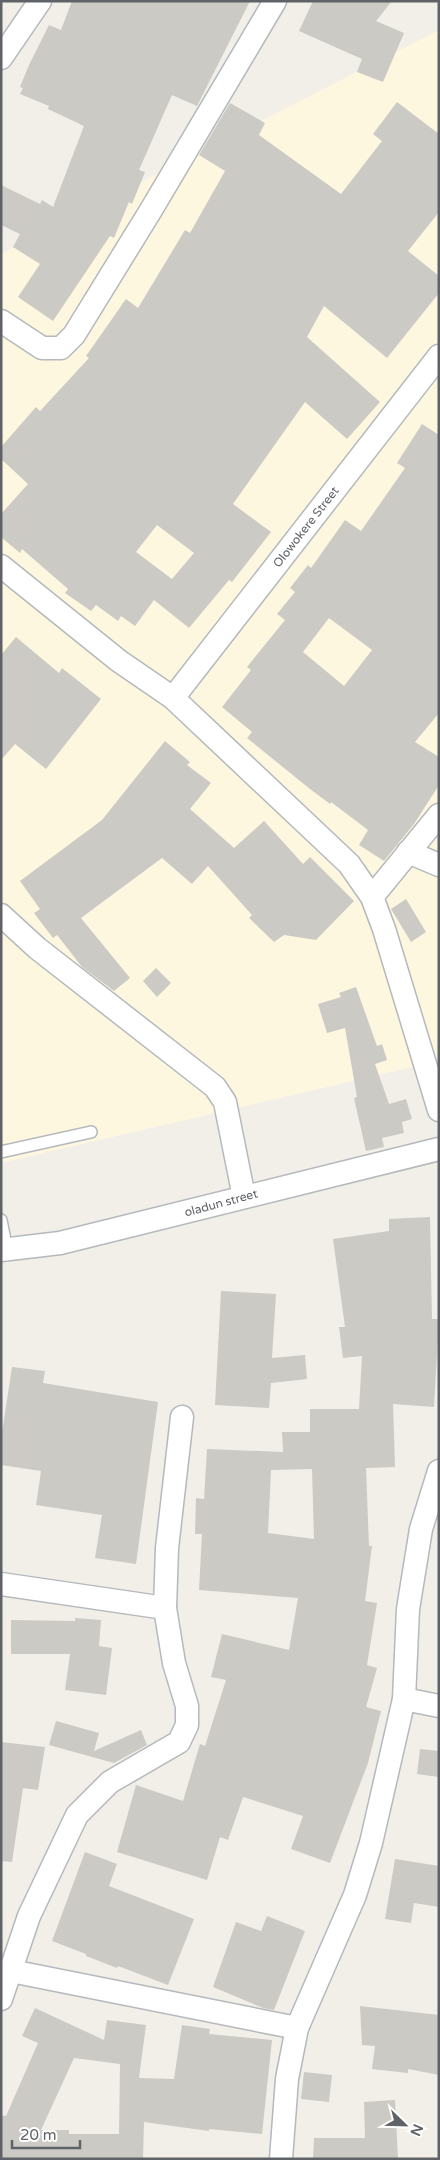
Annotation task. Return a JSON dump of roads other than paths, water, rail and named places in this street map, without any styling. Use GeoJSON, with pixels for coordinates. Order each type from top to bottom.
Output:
{"type":"FeatureCollection","features":[{"type":"Feature","properties":{"kind":"street"},"geometry":{"type":"LineString","coordinates":[[1,58],[40,1]]}},
{"type":"Feature","properties":{"kind":"street"},"geometry":{"type":"LineString","coordinates":[[1,321],[42,348],[61,348],[74,335],[151,210],[275,1]]}},
{"type":"Feature","properties":{"kind":"street","name":"Olowokere Street"},"geometry":{"type":"LineString","coordinates":[[173,698],[439,356]]}},
{"type":"Feature","properties":{"kind":"street"},"geometry":{"type":"LineString","coordinates":[[1,566],[119,661],[173,698],[349,864],[372,897],[384,928],[439,1110]]}},
{"type":"Feature","properties":{"kind":"street"},"geometry":{"type":"LineString","coordinates":[[372,897],[439,815]]}},
{"type":"Feature","properties":{"kind":"street"},"geometry":{"type":"LineString","coordinates":[[408,852],[439,865]]}},
{"type":"Feature","properties":{"kind":"street"},"geometry":{"type":"LineString","coordinates":[[1,915],[37,948],[216,1087],[225,1102],[244,1197]]}},
{"type":"Feature","properties":{"kind":"street","name":"oladun street"},"geometry":{"type":"LineString","coordinates":[[4,1250],[60,1243],[439,1149]]}},
{"type":"Feature","properties":{"kind":"street"},"geometry":{"type":"LineString","coordinates":[[1,1999],[29,1916],[77,1815],[110,1782],[179,1742],[187,1725],[188,1706],[174,1663],[165,1608],[167,1548],[182,1417]]}},
{"type":"Feature","properties":{"kind":"street"},"geometry":{"type":"LineString","coordinates":[[281,2159],[288,2078],[297,2028],[355,1895],[371,1843],[404,1700],[408,1609],[420,1529],[439,1471]]}},
{"type":"Feature","properties":{"kind":"street"},"geometry":{"type":"LineString","coordinates":[[1,1584],[165,1608]]}},
{"type":"Feature","properties":{"kind":"street"},"geometry":{"type":"LineString","coordinates":[[404,1700],[439,1706]]}},
{"type":"Feature","properties":{"kind":"street"},"geometry":{"type":"LineString","coordinates":[[11,1971],[297,2028]]}},
{"type":"Feature","properties":{"kind":"lane"},"geometry":{"type":"LineString","coordinates":[[1,1152],[91,1132]]}},
{"type":"Feature","properties":{"kind":"lane"},"geometry":{"type":"LineString","coordinates":[[1,1220],[4,1250]]}}]}
